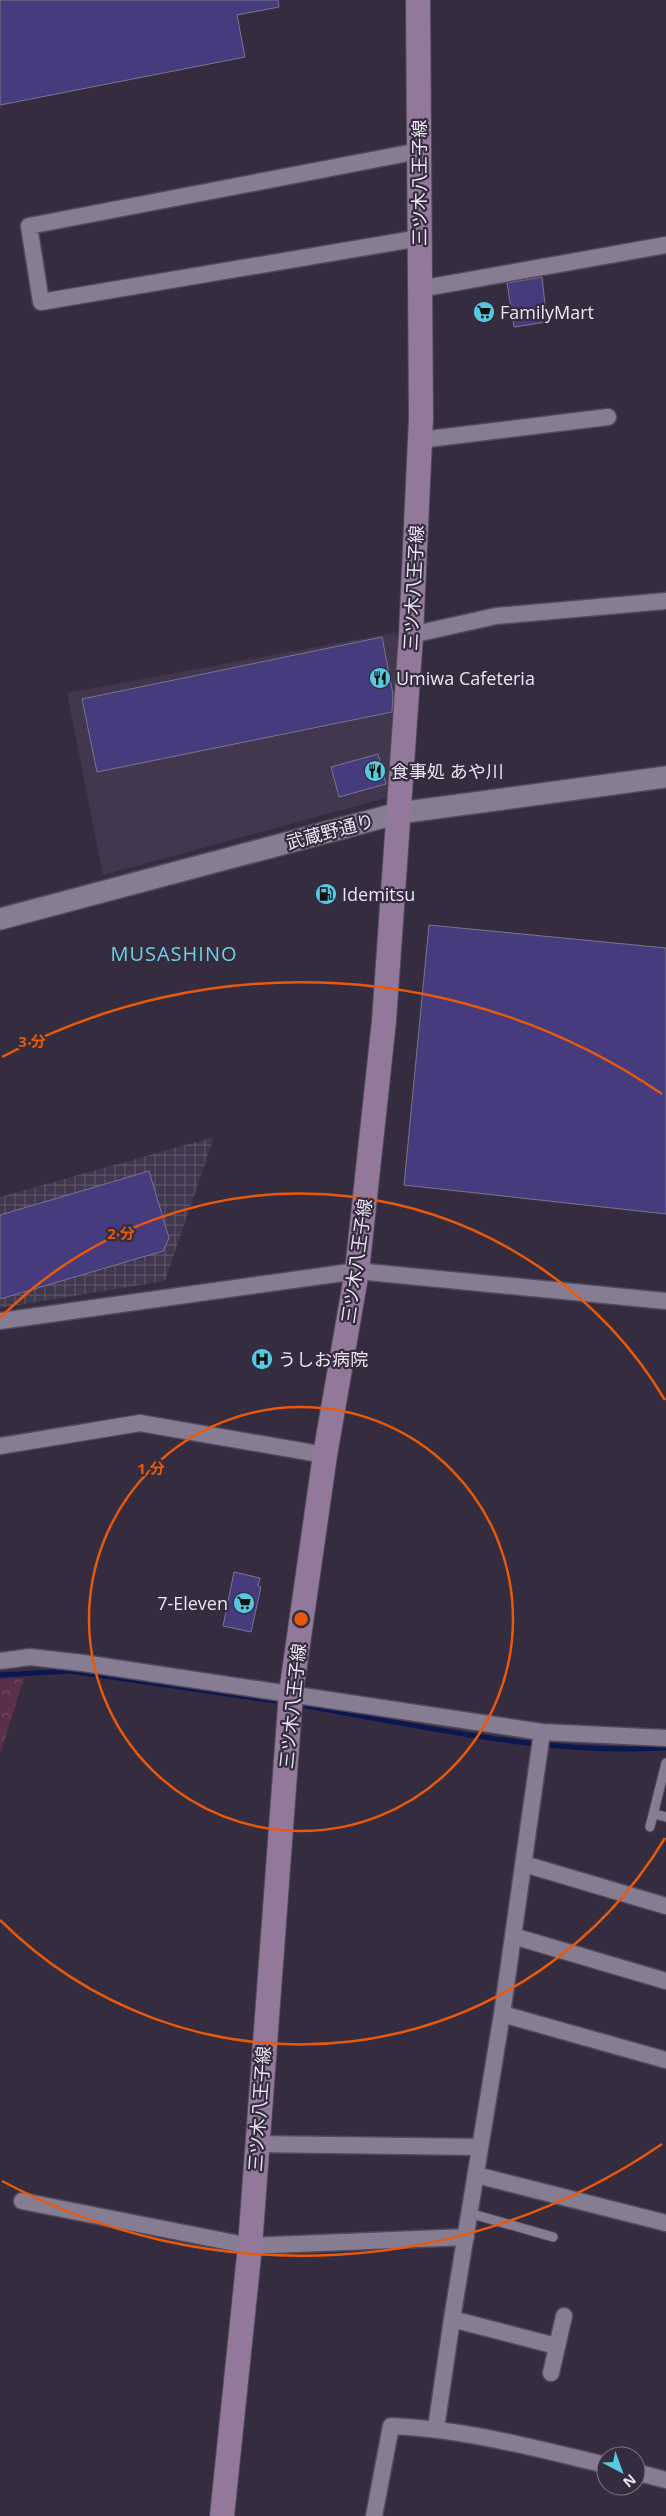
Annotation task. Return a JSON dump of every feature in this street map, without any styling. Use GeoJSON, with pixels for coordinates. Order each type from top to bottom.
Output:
{"type":"FeatureCollection","features":[{"type":"Feature","properties":{"kind":"main road","name":"三ツ木八王子線"},"geometry":{"type":"LineString","coordinates":[[222,2516],[250,2246],[256,2144],[291,1693],[325,1454],[357,1271],[384,1021],[411,634],[420,440],[418,0]]}},
{"type":"Feature","properties":{"kind":"street"},"geometry":{"type":"LineString","coordinates":[[419,151],[29,226],[41,302],[420,238]]}},
{"type":"Feature","properties":{"kind":"street"},"geometry":{"type":"LineString","coordinates":[[419,289],[666,245]]}},
{"type":"Feature","properties":{"kind":"street"},"geometry":{"type":"LineString","coordinates":[[420,440],[608,417]]}},
{"type":"Feature","properties":{"kind":"street"},"geometry":{"type":"LineString","coordinates":[[411,634],[496,616],[666,601]]}},
{"type":"Feature","properties":{"kind":"street","name":"武蔵野通り"},"geometry":{"type":"LineString","coordinates":[[0,919],[399,812],[666,777]]}},
{"type":"Feature","properties":{"kind":"street"},"geometry":{"type":"LineString","coordinates":[[0,1321],[357,1271],[666,1301]]}},
{"type":"Feature","properties":{"kind":"street"},"geometry":{"type":"LineString","coordinates":[[0,1446],[140,1422],[325,1454]]}},
{"type":"Feature","properties":{"kind":"street"},"geometry":{"type":"LineString","coordinates":[[0,1661],[30,1657],[74,1662],[291,1693],[542,1734],[666,1738]]}},
{"type":"Feature","properties":{"kind":"street"},"geometry":{"type":"LineString","coordinates":[[436,2428],[502,2014],[542,1734]]}},
{"type":"Feature","properties":{"kind":"street"},"geometry":{"type":"LineString","coordinates":[[524,1864],[666,1906]]}},
{"type":"Feature","properties":{"kind":"street"},"geometry":{"type":"LineString","coordinates":[[513,1936],[666,1981]]}},
{"type":"Feature","properties":{"kind":"street"},"geometry":{"type":"LineString","coordinates":[[502,2014],[666,2060]]}},
{"type":"Feature","properties":{"kind":"street"},"geometry":{"type":"LineString","coordinates":[[256,2144],[480,2147]]}},
{"type":"Feature","properties":{"kind":"street"},"geometry":{"type":"LineString","coordinates":[[476,2175],[666,2223]]}},
{"type":"Feature","properties":{"kind":"street"},"geometry":{"type":"LineString","coordinates":[[22,2201],[250,2246],[466,2237]]}},
{"type":"Feature","properties":{"kind":"street"},"geometry":{"type":"LineString","coordinates":[[551,2373],[564,2316]]}},
{"type":"Feature","properties":{"kind":"street"},"geometry":{"type":"LineString","coordinates":[[452,2319],[556,2346]]}},
{"type":"Feature","properties":{"kind":"street"},"geometry":{"type":"LineString","coordinates":[[374,2516],[391,2426],[436,2428],[508,2441],[596,2463]]}},
{"type":"Feature","properties":{"kind":"street"},"geometry":{"type":"LineString","coordinates":[[646,2475],[666,2480]]}},
{"type":"Feature","properties":{"kind":"lane"},"geometry":{"type":"LineString","coordinates":[[650,1827],[666,1763]]}},
{"type":"Feature","properties":{"kind":"lane"},"geometry":{"type":"LineString","coordinates":[[654,1814],[666,1817]]}},
{"type":"Feature","properties":{"kind":"lane"},"geometry":{"type":"LineString","coordinates":[[469,2213],[553,2237]]}},
{"type":"Feature","properties":{"kind":"shaded area"},"geometry":{"type":"Polygon","coordinates":[[[397,632],[397,707],[390,797],[103,875],[67,693],[397,632]]]}},
{"type":"Feature","properties":{"kind":"shaded area"},"geometry":{"type":"Polygon","coordinates":[[[214,1137],[165,1281],[0,1308],[0,1197],[214,1137]]]}},
{"type":"Feature","properties":{"kind":"green space"},"geometry":{"type":"Polygon","coordinates":[[[24,1678],[1,1751],[0,1752],[0,1679],[24,1678]]]}},
{"type":"Feature","properties":{"kind":"building"},"geometry":{"type":"Polygon","coordinates":[[[0,0],[278,0],[279,7],[237,15],[245,57],[0,105],[0,0]]]}},
{"type":"Feature","properties":{"kind":"building"},"geometry":{"type":"Polygon","coordinates":[[[542,277],[547,322],[514,327],[507,283],[542,277]]]}},
{"type":"Feature","properties":{"kind":"building"},"geometry":{"type":"Polygon","coordinates":[[[382,637],[393,694],[392,712],[97,772],[82,699],[382,637]]]}},
{"type":"Feature","properties":{"kind":"building"},"geometry":{"type":"Polygon","coordinates":[[[378,754],[386,784],[339,797],[331,767],[378,754]]]}},
{"type":"Feature","properties":{"kind":"building"},"geometry":{"type":"Polygon","coordinates":[[[429,925],[666,948],[666,1214],[404,1185],[429,925]]]}},
{"type":"Feature","properties":{"kind":"building"},"geometry":{"type":"Polygon","coordinates":[[[149,1171],[169,1238],[163,1251],[0,1299],[0,1215],[149,1171]]]}},
{"type":"Feature","properties":{"kind":"building"},"geometry":{"type":"Polygon","coordinates":[[[234,1572],[260,1578],[258,1586],[261,1587],[251,1632],[223,1626],[234,1572]]]}},
{"type":"Feature","properties":{"kind":"waterway"},"geometry":{"type":"LineString","coordinates":[[0,1675],[70,1671],[275,1701]]}},
{"type":"Feature","properties":{"kind":"waterway"},"geometry":{"type":"LineString","coordinates":[[306,1706],[440,1730],[530,1743],[621,1749],[666,1748]]}},
{"type":"Feature","properties":{"kind":"place","name":"FamilyMart"},"geometry":{"type":"Point","coordinates":[484,312]}},
{"type":"Feature","properties":{"kind":"place","name":"Umiwa Cafeteria"},"geometry":{"type":"Point","coordinates":[380,678]}},
{"type":"Feature","properties":{"kind":"place","name":"食事処 あや川"},"geometry":{"type":"Point","coordinates":[375,771]}},
{"type":"Feature","properties":{"kind":"place","name":"Idemitsu"},"geometry":{"type":"Point","coordinates":[326,894]}},
{"type":"Feature","properties":{"kind":"place","name":"うしお病院"},"geometry":{"type":"Point","coordinates":[262,1359]}},
{"type":"Feature","properties":{"kind":"place","name":"7-Eleven"},"geometry":{"type":"Point","coordinates":[244,1603]}},
{"type":"Feature","properties":{"kind":"district","name":"MUSASHINO"},"geometry":{"type":"Point","coordinates":[174,953]}}]}
